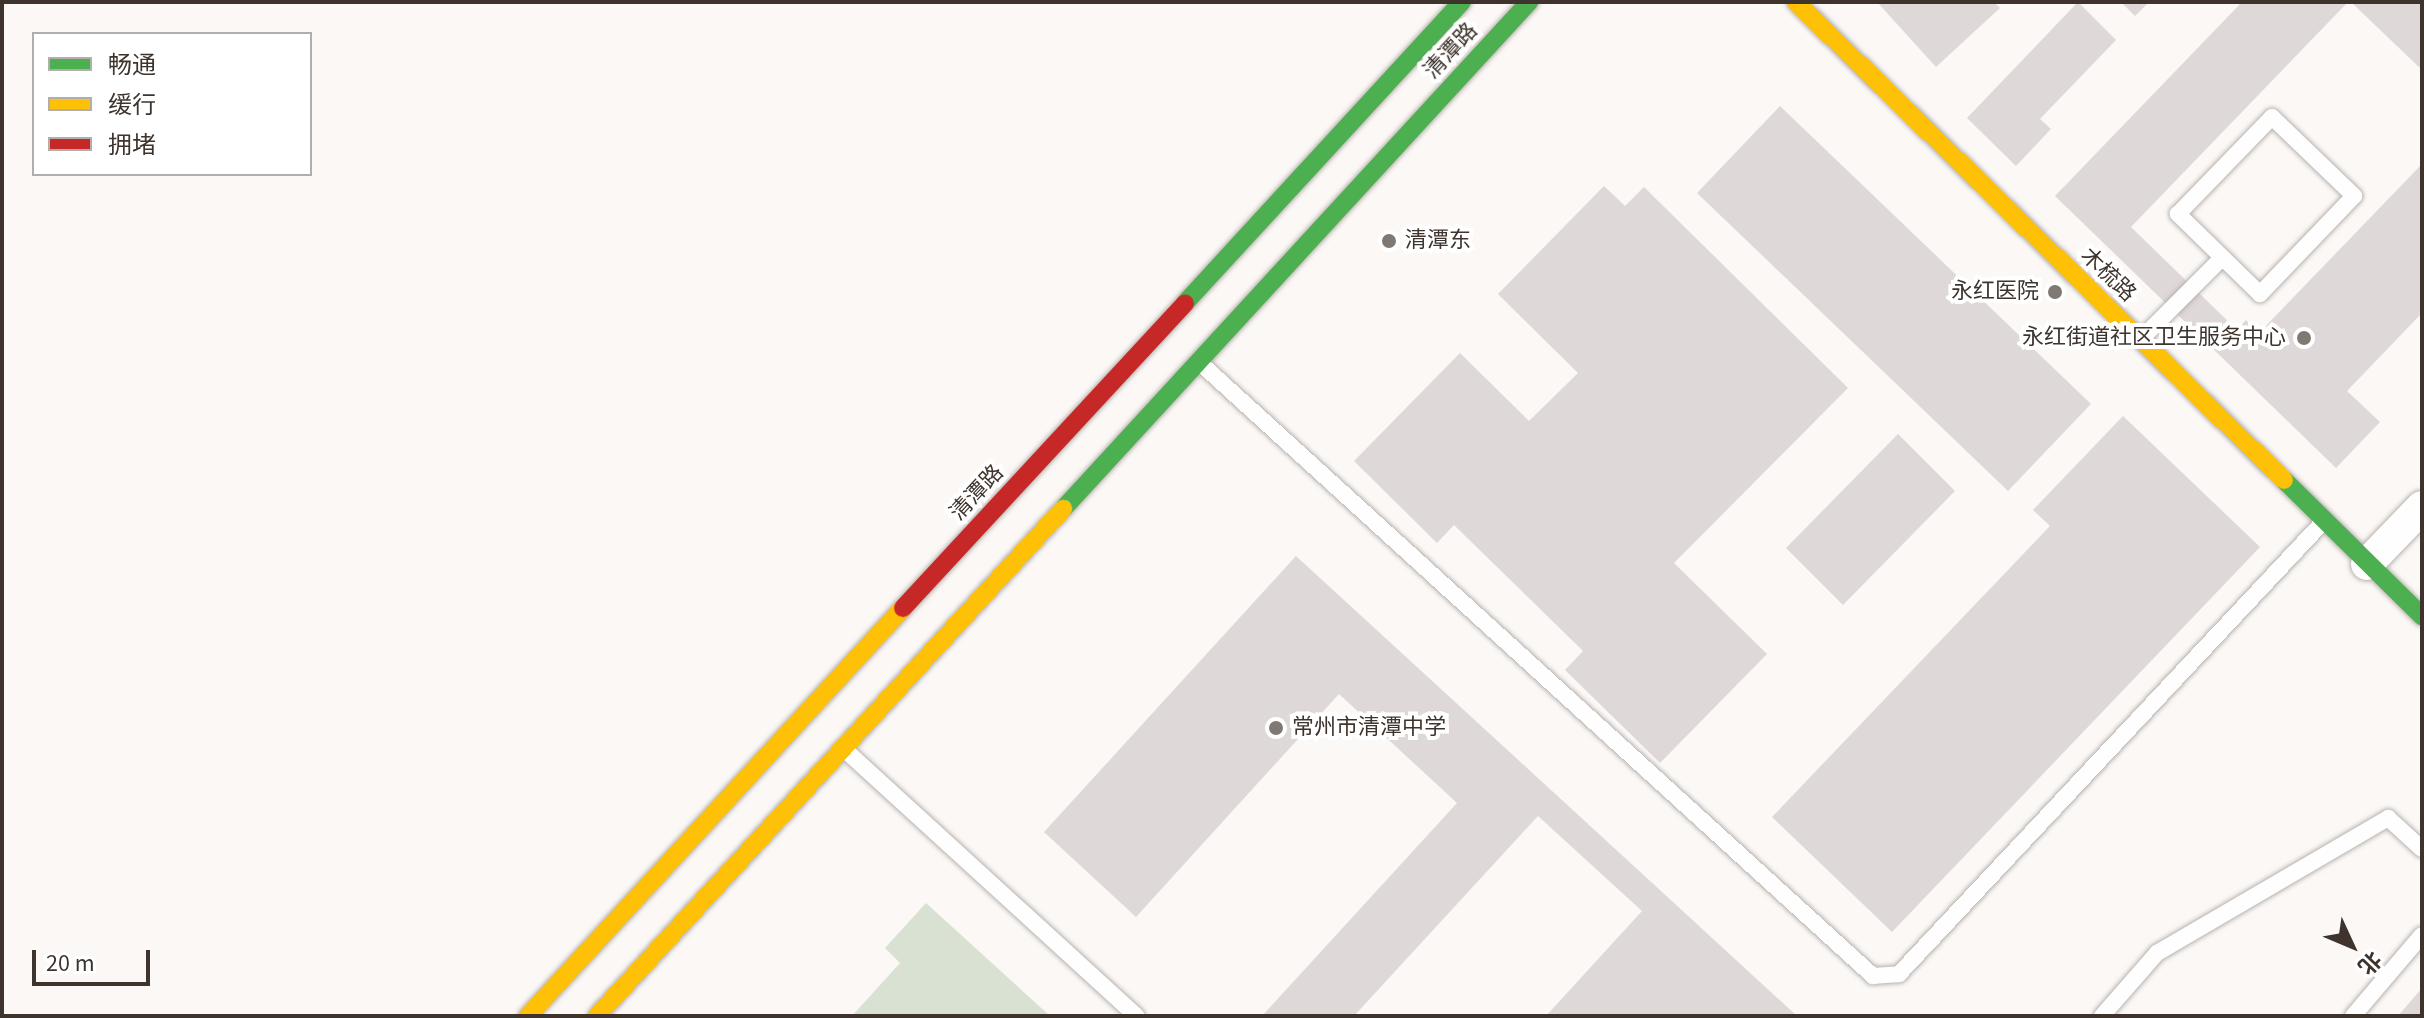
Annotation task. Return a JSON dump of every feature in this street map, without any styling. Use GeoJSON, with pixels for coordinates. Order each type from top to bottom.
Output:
{"type":"FeatureCollection","features":[{"type":"Feature","properties":{"kind":"main road","name":"清潭路"},"geometry":{"type":"LineString","coordinates":[[528,1016],[1462,2]]}},
{"type":"Feature","properties":{"kind":"main road","name":"清潭路"},"geometry":{"type":"LineString","coordinates":[[597,1016],[1529,2]]}},
{"type":"Feature","properties":{"kind":"main road","name":"木梳路"},"geometry":{"type":"LineString","coordinates":[[1796,2],[2422,616]]}},
{"type":"Feature","properties":{"kind":"street"},"geometry":{"type":"LineString","coordinates":[[2367,564],[2422,507]]}},
{"type":"Feature","properties":{"kind":"lane"},"geometry":{"type":"LineString","coordinates":[[2272,117],[2354,196],[2260,294],[2222,258],[2178,214],[2272,117]]}},
{"type":"Feature","properties":{"kind":"lane"},"geometry":{"type":"LineString","coordinates":[[2140,340],[2222,258]]}},
{"type":"Feature","properties":{"kind":"lane"},"geometry":{"type":"LineString","coordinates":[[1198,361],[1873,976],[1899,974],[2323,521]]}},
{"type":"Feature","properties":{"kind":"lane"},"geometry":{"type":"LineString","coordinates":[[843,748],[1136,1016]]}},
{"type":"Feature","properties":{"kind":"lane"},"geometry":{"type":"LineString","coordinates":[[2102,1016],[2157,953],[2388,818],[2422,849]]}},
{"type":"Feature","properties":{"kind":"lane"},"geometry":{"type":"LineString","coordinates":[[2353,1016],[2422,935]]}},
{"type":"Feature","properties":{"kind":"green space"},"geometry":{"type":"Polygon","coordinates":[[[926,903],[1050,1016],[852,1016],[900,963],[885,948],[926,903]]]}},
{"type":"Feature","properties":{"kind":"building"},"geometry":{"type":"Polygon","coordinates":[[[1877,2],[1994,2],[2000,8],[1936,67],[1877,2]]]}},
{"type":"Feature","properties":{"kind":"building"},"geometry":{"type":"Polygon","coordinates":[[[2078,2],[2116,40],[2040,119],[2051,129],[2016,166],[1967,118],[2078,2]]]}},
{"type":"Feature","properties":{"kind":"building"},"geometry":{"type":"Polygon","coordinates":[[[2121,2],[2149,2],[2135,16],[2121,2]]]}},
{"type":"Feature","properties":{"kind":"building"},"geometry":{"type":"Polygon","coordinates":[[[2242,2],[2348,2],[2131,227],[2237,330],[2246,320],[2259,333],[2422,164],[2422,313],[2347,391],[2380,422],[2336,468],[2055,196],[2242,2]]]}},
{"type":"Feature","properties":{"kind":"building"},"geometry":{"type":"Polygon","coordinates":[[[2351,2],[2422,2],[2422,70],[2351,2]]]}},
{"type":"Feature","properties":{"kind":"building"},"geometry":{"type":"Polygon","coordinates":[[[1780,106],[2091,404],[2008,491],[1697,193],[1780,106]]]}},
{"type":"Feature","properties":{"kind":"building"},"geometry":{"type":"Polygon","coordinates":[[[1604,186],[1625,206],[1644,187],[1848,388],[1674,563],[1767,654],[1660,763],[1565,670],[1583,651],[1454,525],[1437,543],[1354,461],[1460,353],[1529,421],[1578,373],[1498,294],[1604,186]]]}},
{"type":"Feature","properties":{"kind":"building"},"geometry":{"type":"Polygon","coordinates":[[[2123,416],[2260,547],[1892,932],[1772,817],[2050,526],[2033,510],[2123,416]]]}},
{"type":"Feature","properties":{"kind":"building"},"geometry":{"type":"Polygon","coordinates":[[[1898,434],[1955,491],[1843,605],[1786,548],[1898,434]]]}},
{"type":"Feature","properties":{"kind":"building"},"geometry":{"type":"Polygon","coordinates":[[[1296,556],[1797,1016],[1546,1016],[1642,911],[1538,816],[1354,1016],[1262,1016],[1457,803],[1339,694],[1136,917],[1044,832],[1296,556]]]}},
{"type":"Feature","properties":{"kind":"building"},"geometry":{"type":"Polygon","coordinates":[[[2422,988],[2422,1016],[2398,1016],[2422,988]]]}},
{"type":"Feature","properties":{"kind":"traffic: fast"},"geometry":{"type":"LineString","coordinates":[[1185,303],[1462,2]]}},
{"type":"Feature","properties":{"kind":"traffic: fast"},"geometry":{"type":"LineString","coordinates":[[1063,509],[1529,2]]}},
{"type":"Feature","properties":{"kind":"traffic: fast"},"geometry":{"type":"LineString","coordinates":[[2284,480],[2422,616]]}},
{"type":"Feature","properties":{"kind":"traffic: slow"},"geometry":{"type":"LineString","coordinates":[[1796,2],[2284,480]]}},
{"type":"Feature","properties":{"kind":"traffic: slow"},"geometry":{"type":"LineString","coordinates":[[597,1016],[1063,509]]}},
{"type":"Feature","properties":{"kind":"traffic: slow"},"geometry":{"type":"LineString","coordinates":[[528,1016],[903,608]]}},
{"type":"Feature","properties":{"kind":"traffic: jam"},"geometry":{"type":"LineString","coordinates":[[903,608],[1185,303]]}},
{"type":"Feature","properties":{"kind":"place","name":"清潭东"},"geometry":{"type":"Point","coordinates":[1389,241]}},
{"type":"Feature","properties":{"kind":"place","name":"永红医院"},"geometry":{"type":"Point","coordinates":[2055,292]}},
{"type":"Feature","properties":{"kind":"place","name":"永红街道社区卫生服务中心"},"geometry":{"type":"Point","coordinates":[2304,338]}},
{"type":"Feature","properties":{"kind":"place","name":"常州市清潭中学"},"geometry":{"type":"Point","coordinates":[1276,728]}}]}
